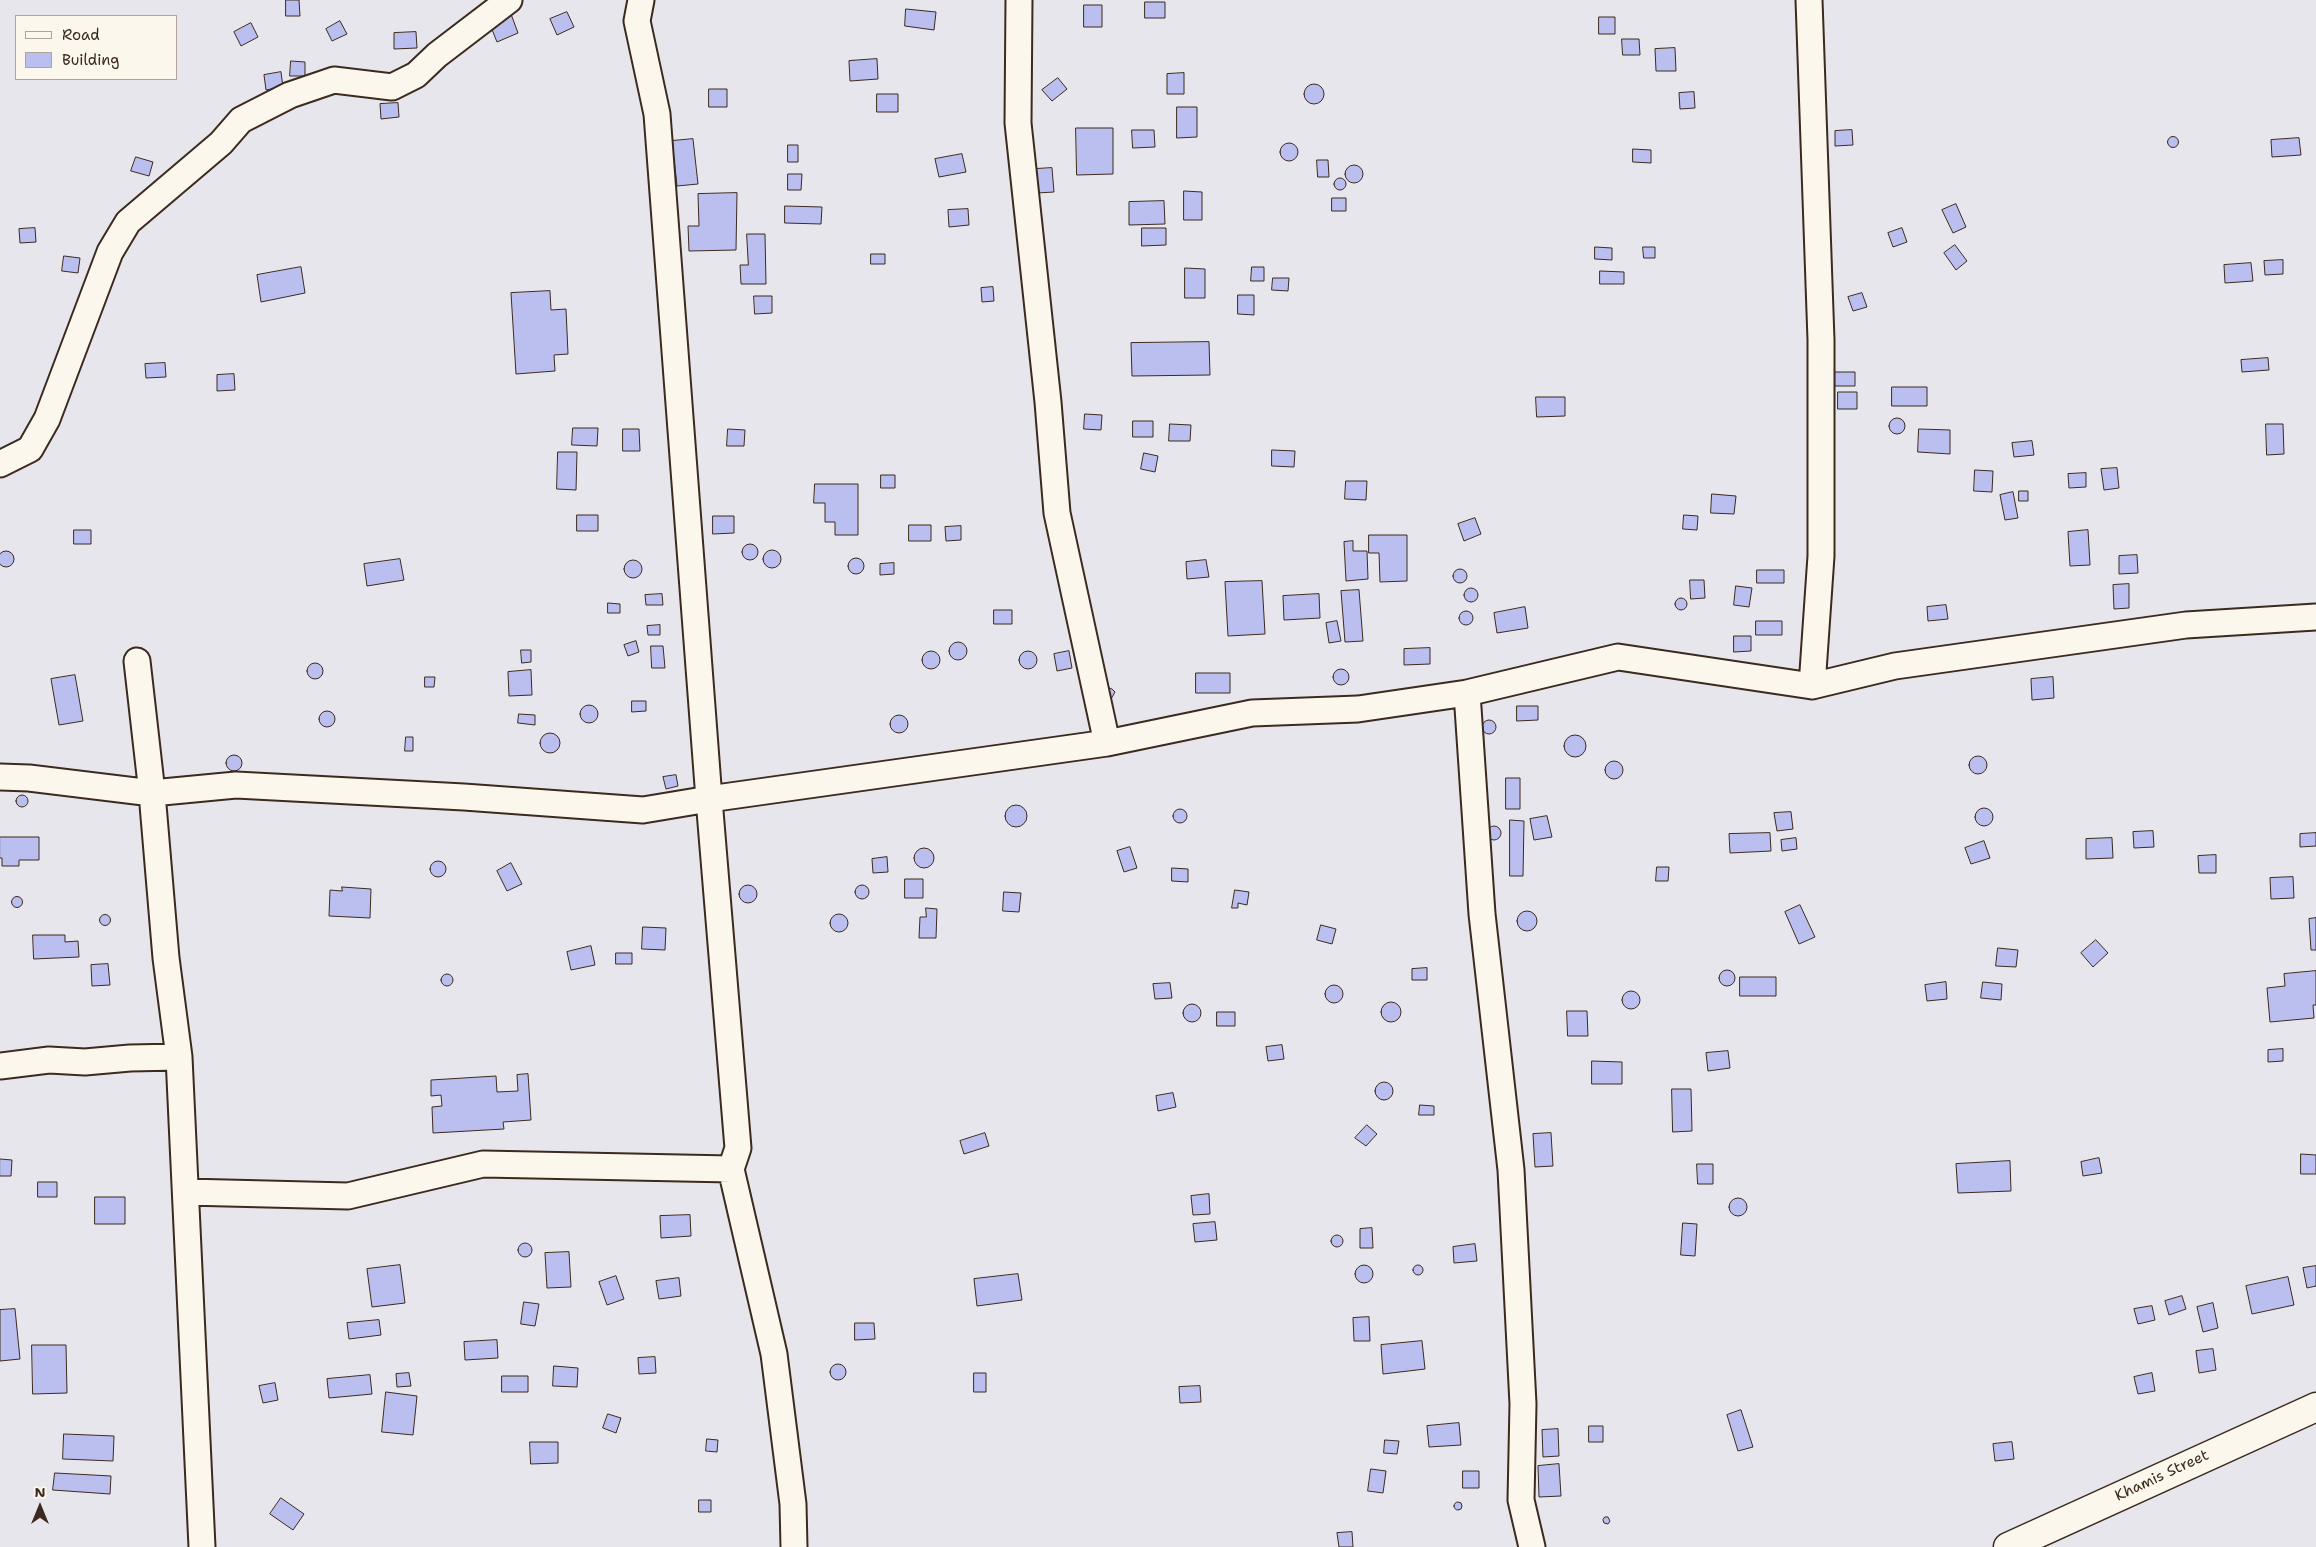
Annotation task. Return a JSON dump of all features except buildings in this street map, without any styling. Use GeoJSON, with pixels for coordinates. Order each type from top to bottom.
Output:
{"type":"FeatureCollection","features":[{"type":"Feature","properties":{"kind":"street"},"geometry":{"type":"LineString","coordinates":[[0,464],[30,449],[46,420],[110,252],[128,222],[221,143],[241,120],[290,95],[334,80],[392,87],[416,75],[437,55],[509,0]]}},
{"type":"Feature","properties":{"kind":"street"},"geometry":{"type":"LineString","coordinates":[[641,0],[637,22],[657,114],[709,799],[738,1148],[731,1169],[774,1354],[793,1504],[794,1547]]}},
{"type":"Feature","properties":{"kind":"street"},"geometry":{"type":"LineString","coordinates":[[1019,0],[1018,123],[1048,402],[1057,513],[1106,743]]}},
{"type":"Feature","properties":{"kind":"street"},"geometry":{"type":"LineString","coordinates":[[1809,0],[1821,340],[1821,556],[1812,686]]}},
{"type":"Feature","properties":{"kind":"street"},"geometry":{"type":"LineString","coordinates":[[0,777],[29,778],[152,793],[236,785],[464,797],[643,810],[1106,743],[1252,714],[1358,708],[1467,693],[1618,657],[1812,686],[1895,666],[2186,625],[2316,617]]}},
{"type":"Feature","properties":{"kind":"street"},"geometry":{"type":"LineString","coordinates":[[137,661],[152,793],[166,958],[179,1057],[202,1547]]}},
{"type":"Feature","properties":{"kind":"street"},"geometry":{"type":"LineString","coordinates":[[1467,693],[1482,914],[1511,1170],[1523,1404],[1521,1500],[1532,1547]]}},
{"type":"Feature","properties":{"kind":"street"},"geometry":{"type":"LineString","coordinates":[[0,1066],[49,1060],[85,1062],[130,1058],[179,1057]]}},
{"type":"Feature","properties":{"kind":"street"},"geometry":{"type":"LineString","coordinates":[[186,1192],[348,1196],[484,1164],[731,1169]]}},
{"type":"Feature","properties":{"kind":"street","name":"Khamis Street"},"geometry":{"type":"LineString","coordinates":[[2008,1547],[2316,1407]]}}]}
